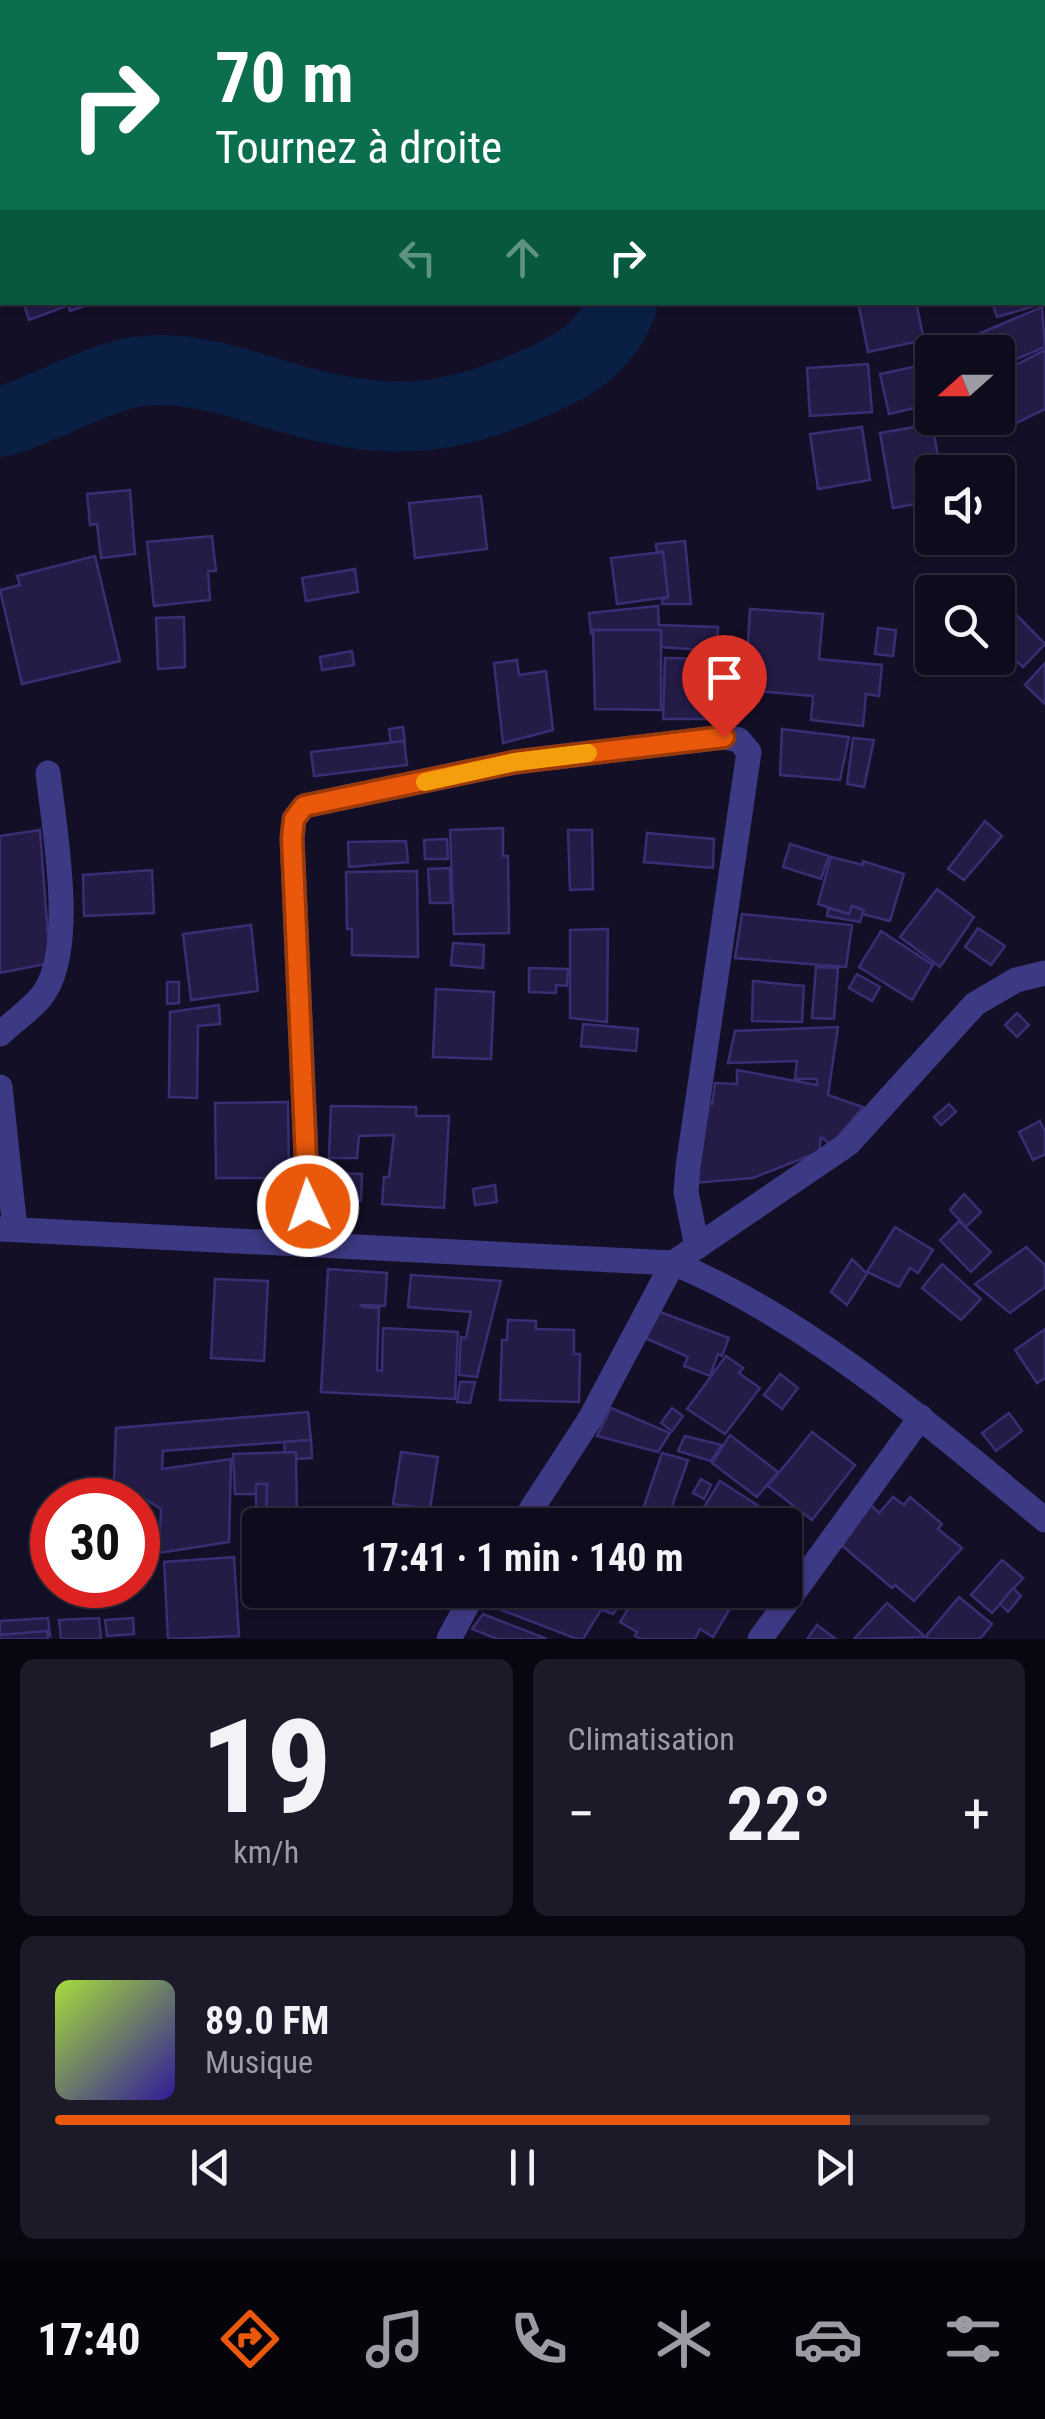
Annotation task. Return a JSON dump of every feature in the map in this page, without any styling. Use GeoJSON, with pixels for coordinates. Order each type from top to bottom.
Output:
{"type":"FeatureCollection","features":[{"type":"Feature","properties":{"kind":"street"},"geometry":{"type":"LineString","coordinates":[[310,1243],[292,838],[294,819],[304,806],[515,762],[724,737],[739,740],[748,752],[688,1167],[686,1192],[697,1247]]}},
{"type":"Feature","properties":{"kind":"street"},"geometry":{"type":"LineString","coordinates":[[0,1034],[43,995],[60,949],[61,899],[48,773]]}},
{"type":"Feature","properties":{"kind":"street"},"geometry":{"type":"LineString","coordinates":[[532,1508],[590,1419],[673,1263],[848,1144],[976,1004],[1016,980],[1045,973]]}},
{"type":"Feature","properties":{"kind":"street"},"geometry":{"type":"LineString","coordinates":[[0,1087],[7,1229],[673,1263],[710,1278],[808,1338],[921,1417],[1045,1520]]}},
{"type":"Feature","properties":{"kind":"street"},"geometry":{"type":"LineString","coordinates":[[760,1639],[921,1417]]}},
{"type":"Feature","properties":{"kind":"street"},"geometry":{"type":"LineString","coordinates":[[449,1639],[465,1608]]}},
{"type":"Feature","properties":{"kind":"building"},"geometry":{"type":"Polygon","coordinates":[[[24,305],[63,305],[64,307],[29,320],[24,305]]]}},
{"type":"Feature","properties":{"kind":"building"},"geometry":{"type":"Polygon","coordinates":[[[859,305],[917,305],[923,335],[915,335],[915,342],[868,352],[859,305]]]}},
{"type":"Feature","properties":{"kind":"building"},"geometry":{"type":"Polygon","coordinates":[[[993,305],[1038,305],[997,317],[993,305]]]}},
{"type":"Feature","properties":{"kind":"building"},"geometry":{"type":"Polygon","coordinates":[[[1042,307],[1045,347],[1015,360],[1015,335],[976,335],[1042,307]]]}},
{"type":"Feature","properties":{"kind":"building"},"geometry":{"type":"Polygon","coordinates":[[[1045,350],[1045,409],[1015,424],[1015,365],[1045,350]]]}},
{"type":"Feature","properties":{"kind":"building"},"geometry":{"type":"Polygon","coordinates":[[[868,364],[872,412],[810,416],[807,368],[868,364]]]}},
{"type":"Feature","properties":{"kind":"building"},"geometry":{"type":"Polygon","coordinates":[[[915,367],[915,408],[889,414],[880,374],[915,367]]]}},
{"type":"Feature","properties":{"kind":"building"},"geometry":{"type":"Polygon","coordinates":[[[862,427],[870,480],[818,489],[810,434],[862,427]]]}},
{"type":"Feature","properties":{"kind":"building"},"geometry":{"type":"Polygon","coordinates":[[[915,427],[915,435],[934,435],[938,455],[915,455],[915,504],[893,508],[880,433],[915,427]]]}},
{"type":"Feature","properties":{"kind":"building"},"geometry":{"type":"Polygon","coordinates":[[[130,490],[135,554],[101,558],[97,524],[90,525],[87,494],[130,490]]]}},
{"type":"Feature","properties":{"kind":"building"},"geometry":{"type":"Polygon","coordinates":[[[481,496],[487,549],[415,558],[409,503],[481,496]]]}},
{"type":"Feature","properties":{"kind":"building"},"geometry":{"type":"Polygon","coordinates":[[[212,536],[216,571],[208,571],[210,600],[154,606],[147,542],[212,536]]]}},
{"type":"Feature","properties":{"kind":"building"},"geometry":{"type":"Polygon","coordinates":[[[685,541],[691,604],[662,604],[668,597],[663,552],[657,552],[656,544],[685,541]]]}},
{"type":"Feature","properties":{"kind":"building"},"geometry":{"type":"Polygon","coordinates":[[[663,552],[668,597],[617,604],[611,558],[663,552]]]}},
{"type":"Feature","properties":{"kind":"building"},"geometry":{"type":"Polygon","coordinates":[[[95,556],[120,661],[22,684],[0,590],[20,585],[17,576],[95,556]]]}},
{"type":"Feature","properties":{"kind":"building"},"geometry":{"type":"Polygon","coordinates":[[[355,569],[358,592],[306,601],[302,578],[355,569]]]}},
{"type":"Feature","properties":{"kind":"building"},"geometry":{"type":"Polygon","coordinates":[[[658,606],[659,625],[718,627],[717,651],[661,647],[661,630],[591,633],[589,613],[658,606]]]}},
{"type":"Feature","properties":{"kind":"building"},"geometry":{"type":"Polygon","coordinates":[[[750,609],[823,614],[819,659],[882,665],[879,696],[866,694],[863,726],[811,720],[813,696],[745,690],[750,609]]]}},
{"type":"Feature","properties":{"kind":"building"},"geometry":{"type":"Polygon","coordinates":[[[1015,613],[1045,644],[1023,667],[1015,660],[1015,613]]]}},
{"type":"Feature","properties":{"kind":"building"},"geometry":{"type":"Polygon","coordinates":[[[184,617],[185,667],[158,669],[156,618],[184,617]]]}},
{"type":"Feature","properties":{"kind":"building"},"geometry":{"type":"Polygon","coordinates":[[[878,628],[896,630],[893,656],[875,654],[878,628]]]}},
{"type":"Feature","properties":{"kind":"building"},"geometry":{"type":"Polygon","coordinates":[[[593,630],[661,630],[661,710],[595,709],[593,630]]]}},
{"type":"Feature","properties":{"kind":"building"},"geometry":{"type":"Polygon","coordinates":[[[352,651],[354,665],[322,670],[320,657],[352,651]]]}},
{"type":"Feature","properties":{"kind":"building"},"geometry":{"type":"Polygon","coordinates":[[[665,658],[723,659],[720,719],[663,719],[665,658]]]}},
{"type":"Feature","properties":{"kind":"building"},"geometry":{"type":"Polygon","coordinates":[[[517,660],[519,675],[546,671],[553,730],[503,743],[494,663],[517,660]]]}},
{"type":"Feature","properties":{"kind":"building"},"geometry":{"type":"Polygon","coordinates":[[[1045,663],[1045,704],[1025,685],[1045,663]]]}},
{"type":"Feature","properties":{"kind":"building"},"geometry":{"type":"Polygon","coordinates":[[[403,727],[405,743],[391,743],[389,729],[403,727]]]}},
{"type":"Feature","properties":{"kind":"building"},"geometry":{"type":"Polygon","coordinates":[[[782,729],[849,737],[840,780],[780,775],[782,729]]]}},
{"type":"Feature","properties":{"kind":"building"},"geometry":{"type":"Polygon","coordinates":[[[853,738],[874,740],[864,787],[847,784],[853,738]]]}},
{"type":"Feature","properties":{"kind":"building"},"geometry":{"type":"Polygon","coordinates":[[[404,741],[407,765],[314,776],[311,752],[404,741]]]}},
{"type":"Feature","properties":{"kind":"building"},"geometry":{"type":"Polygon","coordinates":[[[985,821],[1002,836],[964,880],[948,869],[985,821]]]}},
{"type":"Feature","properties":{"kind":"building"},"geometry":{"type":"Polygon","coordinates":[[[503,828],[503,856],[508,856],[509,933],[454,934],[450,830],[503,828]]]}},
{"type":"Feature","properties":{"kind":"building"},"geometry":{"type":"Polygon","coordinates":[[[40,830],[50,963],[0,973],[0,836],[40,830]]]}},
{"type":"Feature","properties":{"kind":"building"},"geometry":{"type":"Polygon","coordinates":[[[568,830],[592,830],[593,889],[570,890],[568,830]]]}},
{"type":"Feature","properties":{"kind":"building"},"geometry":{"type":"Polygon","coordinates":[[[647,833],[714,839],[713,868],[644,862],[647,833]]]}},
{"type":"Feature","properties":{"kind":"building"},"geometry":{"type":"Polygon","coordinates":[[[447,839],[448,859],[425,859],[424,840],[447,839]]]}},
{"type":"Feature","properties":{"kind":"building"},"geometry":{"type":"Polygon","coordinates":[[[406,841],[408,862],[349,867],[348,842],[406,841]]]}},
{"type":"Feature","properties":{"kind":"building"},"geometry":{"type":"Polygon","coordinates":[[[790,844],[829,856],[821,879],[783,867],[790,844]]]}},
{"type":"Feature","properties":{"kind":"building"},"geometry":{"type":"Polygon","coordinates":[[[831,857],[863,865],[863,861],[904,874],[890,921],[862,914],[864,910],[852,906],[849,914],[818,904],[831,857]]]}},
{"type":"Feature","properties":{"kind":"building"},"geometry":{"type":"Polygon","coordinates":[[[450,868],[451,903],[430,903],[428,869],[450,868]]]}},
{"type":"Feature","properties":{"kind":"building"},"geometry":{"type":"Polygon","coordinates":[[[152,870],[154,913],[84,916],[83,875],[152,870]]]}},
{"type":"Feature","properties":{"kind":"building"},"geometry":{"type":"Polygon","coordinates":[[[417,871],[418,957],[352,955],[352,929],[347,929],[346,872],[417,871]]]}},
{"type":"Feature","properties":{"kind":"building"},"geometry":{"type":"Polygon","coordinates":[[[937,889],[974,917],[940,967],[900,937],[937,889]]]}},
{"type":"Feature","properties":{"kind":"building"},"geometry":{"type":"Polygon","coordinates":[[[852,906],[864,910],[860,922],[827,916],[828,908],[849,914],[852,906]]]}},
{"type":"Feature","properties":{"kind":"building"},"geometry":{"type":"Polygon","coordinates":[[[742,914],[852,925],[846,967],[735,958],[742,914]]]}},
{"type":"Feature","properties":{"kind":"building"},"geometry":{"type":"Polygon","coordinates":[[[251,925],[258,991],[191,1000],[183,934],[251,925]]]}},
{"type":"Feature","properties":{"kind":"building"},"geometry":{"type":"Polygon","coordinates":[[[978,928],[1005,946],[991,965],[965,947],[978,928]]]}},
{"type":"Feature","properties":{"kind":"building"},"geometry":{"type":"Polygon","coordinates":[[[608,929],[607,1022],[570,1018],[570,930],[608,929]]]}},
{"type":"Feature","properties":{"kind":"building"},"geometry":{"type":"Polygon","coordinates":[[[881,931],[933,965],[912,1000],[859,967],[881,931]]]}},
{"type":"Feature","properties":{"kind":"building"},"geometry":{"type":"Polygon","coordinates":[[[453,943],[484,945],[483,968],[451,965],[453,943]]]}},
{"type":"Feature","properties":{"kind":"building"},"geometry":{"type":"Polygon","coordinates":[[[816,967],[838,968],[834,1019],[812,1018],[816,967]]]}},
{"type":"Feature","properties":{"kind":"building"},"geometry":{"type":"Polygon","coordinates":[[[529,968],[568,969],[567,986],[556,985],[556,993],[529,992],[529,968]]]}},
{"type":"Feature","properties":{"kind":"building"},"geometry":{"type":"Polygon","coordinates":[[[857,974],[880,987],[872,1001],[849,988],[857,974]]]}},
{"type":"Feature","properties":{"kind":"building"},"geometry":{"type":"Polygon","coordinates":[[[753,981],[804,986],[802,1022],[752,1021],[753,981]]]}},
{"type":"Feature","properties":{"kind":"building"},"geometry":{"type":"Polygon","coordinates":[[[167,982],[179,982],[179,1003],[167,1004],[167,982]]]}},
{"type":"Feature","properties":{"kind":"building"},"geometry":{"type":"Polygon","coordinates":[[[436,989],[494,992],[491,1059],[433,1057],[436,989]]]}},
{"type":"Feature","properties":{"kind":"building"},"geometry":{"type":"Polygon","coordinates":[[[219,1005],[220,1024],[198,1026],[197,1098],[169,1097],[170,1012],[219,1005]]]}},
{"type":"Feature","properties":{"kind":"building"},"geometry":{"type":"Polygon","coordinates":[[[1017,1013],[1029,1025],[1017,1037],[1005,1025],[1017,1013]]]}},
{"type":"Feature","properties":{"kind":"building"},"geometry":{"type":"Polygon","coordinates":[[[583,1024],[638,1029],[636,1051],[581,1046],[583,1024]]]}},
{"type":"Feature","properties":{"kind":"building"},"geometry":{"type":"Polygon","coordinates":[[[838,1027],[828,1095],[863,1107],[831,1145],[821,1137],[819,1152],[753,1178],[694,1183],[703,1103],[712,1104],[715,1083],[737,1084],[737,1070],[817,1085],[817,1079],[795,1079],[797,1061],[728,1063],[735,1031],[838,1027]]]}},
{"type":"Feature","properties":{"kind":"building"},"geometry":{"type":"Polygon","coordinates":[[[288,1102],[289,1178],[216,1178],[215,1103],[288,1102]]]}},
{"type":"Feature","properties":{"kind":"building"},"geometry":{"type":"Polygon","coordinates":[[[949,1104],[956,1112],[941,1125],[934,1117],[949,1104]]]}},
{"type":"Feature","properties":{"kind":"building"},"geometry":{"type":"Polygon","coordinates":[[[331,1106],[416,1107],[416,1116],[449,1116],[444,1208],[382,1204],[394,1135],[359,1136],[357,1158],[329,1158],[331,1106]]]}},
{"type":"Feature","properties":{"kind":"building"},"geometry":{"type":"Polygon","coordinates":[[[1040,1121],[1045,1131],[1045,1154],[1033,1160],[1019,1132],[1040,1121]]]}},
{"type":"Feature","properties":{"kind":"building"},"geometry":{"type":"Polygon","coordinates":[[[328,1173],[362,1174],[361,1201],[327,1200],[328,1173]]]}},
{"type":"Feature","properties":{"kind":"building"},"geometry":{"type":"Polygon","coordinates":[[[495,1185],[497,1202],[475,1205],[473,1189],[495,1185]]]}},
{"type":"Feature","properties":{"kind":"building"},"geometry":{"type":"Polygon","coordinates":[[[964,1194],[981,1212],[966,1227],[950,1210],[964,1194]]]}},
{"type":"Feature","properties":{"kind":"building"},"geometry":{"type":"Polygon","coordinates":[[[959,1221],[991,1252],[971,1272],[940,1240],[959,1221]]]}},
{"type":"Feature","properties":{"kind":"building"},"geometry":{"type":"Polygon","coordinates":[[[895,1227],[933,1250],[918,1273],[910,1268],[899,1287],[867,1272],[895,1227]]]}},
{"type":"Feature","properties":{"kind":"building"},"geometry":{"type":"Polygon","coordinates":[[[1026,1247],[1045,1265],[1045,1287],[1010,1313],[975,1284],[1026,1247]]]}},
{"type":"Feature","properties":{"kind":"building"},"geometry":{"type":"Polygon","coordinates":[[[852,1259],[867,1274],[847,1305],[831,1292],[852,1259]]]}},
{"type":"Feature","properties":{"kind":"building"},"geometry":{"type":"Polygon","coordinates":[[[942,1264],[981,1299],[961,1320],[922,1288],[942,1264]]]}},
{"type":"Feature","properties":{"kind":"building"},"geometry":{"type":"Polygon","coordinates":[[[328,1269],[387,1273],[385,1306],[361,1305],[379,1308],[377,1370],[382,1371],[383,1328],[458,1332],[455,1399],[321,1392],[328,1269]]]}},
{"type":"Feature","properties":{"kind":"building"},"geometry":{"type":"Polygon","coordinates":[[[411,1275],[501,1281],[477,1377],[459,1375],[461,1337],[466,1338],[471,1312],[408,1307],[411,1275]]]}},
{"type":"Feature","properties":{"kind":"building"},"geometry":{"type":"Polygon","coordinates":[[[215,1279],[268,1281],[264,1361],[211,1358],[215,1279]]]}},
{"type":"Feature","properties":{"kind":"building"},"geometry":{"type":"Polygon","coordinates":[[[655,1310],[729,1338],[710,1376],[684,1366],[688,1357],[643,1337],[655,1310]]]}},
{"type":"Feature","properties":{"kind":"building"},"geometry":{"type":"Polygon","coordinates":[[[508,1320],[536,1321],[536,1329],[574,1330],[574,1354],[580,1354],[579,1402],[500,1400],[502,1340],[507,1340],[508,1320]]]}},
{"type":"Feature","properties":{"kind":"building"},"geometry":{"type":"Polygon","coordinates":[[[1045,1329],[1045,1378],[1037,1383],[1015,1350],[1045,1329]]]}},
{"type":"Feature","properties":{"kind":"building"},"geometry":{"type":"Polygon","coordinates":[[[726,1356],[743,1368],[739,1373],[760,1388],[725,1434],[687,1409],[726,1356]]]}},
{"type":"Feature","properties":{"kind":"building"},"geometry":{"type":"Polygon","coordinates":[[[780,1374],[798,1388],[782,1409],[764,1395],[780,1374]]]}},
{"type":"Feature","properties":{"kind":"building"},"geometry":{"type":"Polygon","coordinates":[[[460,1382],[475,1382],[470,1403],[457,1402],[460,1382]]]}},
{"type":"Feature","properties":{"kind":"building"},"geometry":{"type":"Polygon","coordinates":[[[611,1408],[670,1433],[658,1452],[597,1436],[611,1408]]]}},
{"type":"Feature","properties":{"kind":"building"},"geometry":{"type":"Polygon","coordinates":[[[672,1408],[683,1416],[672,1431],[661,1423],[672,1408]]]}},
{"type":"Feature","properties":{"kind":"building"},"geometry":{"type":"Polygon","coordinates":[[[308,1412],[311,1440],[163,1451],[162,1469],[231,1459],[229,1542],[160,1553],[160,1478],[114,1478],[116,1428],[308,1412]]]}},
{"type":"Feature","properties":{"kind":"building"},"geometry":{"type":"Polygon","coordinates":[[[1009,1413],[1022,1431],[996,1451],[982,1433],[1009,1413]]]}},
{"type":"Feature","properties":{"kind":"building"},"geometry":{"type":"Polygon","coordinates":[[[812,1432],[855,1465],[812,1520],[802,1508],[796,1508],[768,1486],[812,1432]]]}},
{"type":"Feature","properties":{"kind":"building"},"geometry":{"type":"Polygon","coordinates":[[[730,1435],[778,1472],[757,1497],[712,1463],[730,1435]]]}},
{"type":"Feature","properties":{"kind":"building"},"geometry":{"type":"Polygon","coordinates":[[[685,1436],[722,1445],[711,1461],[678,1451],[685,1436]]]}},
{"type":"Feature","properties":{"kind":"building"},"geometry":{"type":"Polygon","coordinates":[[[311,1440],[312,1458],[296,1459],[296,1452],[285,1453],[284,1442],[311,1440]]]}},
{"type":"Feature","properties":{"kind":"building"},"geometry":{"type":"Polygon","coordinates":[[[296,1452],[297,1508],[266,1508],[267,1484],[256,1484],[257,1494],[235,1494],[233,1454],[296,1452]]]}},
{"type":"Feature","properties":{"kind":"building"},"geometry":{"type":"Polygon","coordinates":[[[401,1452],[438,1457],[430,1508],[393,1504],[401,1452]]]}},
{"type":"Feature","properties":{"kind":"building"},"geometry":{"type":"Polygon","coordinates":[[[662,1453],[688,1460],[671,1508],[644,1506],[662,1453]]]}},
{"type":"Feature","properties":{"kind":"building"},"geometry":{"type":"Polygon","coordinates":[[[701,1479],[711,1485],[704,1499],[693,1493],[701,1479]]]}},
{"type":"Feature","properties":{"kind":"building"},"geometry":{"type":"Polygon","coordinates":[[[720,1481],[762,1508],[703,1508],[720,1481]]]}},
{"type":"Feature","properties":{"kind":"building"},"geometry":{"type":"Polygon","coordinates":[[[256,1484],[267,1484],[266,1508],[256,1508],[256,1484]]]}},
{"type":"Feature","properties":{"kind":"building"},"geometry":{"type":"Polygon","coordinates":[[[893,1497],[904,1505],[910,1497],[942,1524],[938,1529],[962,1548],[914,1601],[895,1585],[892,1588],[839,1543],[871,1505],[879,1513],[893,1497]]]}},
{"type":"Feature","properties":{"kind":"building"},"geometry":{"type":"Polygon","coordinates":[[[234,1557],[239,1636],[168,1639],[164,1562],[234,1557]]]}},
{"type":"Feature","properties":{"kind":"building"},"geometry":{"type":"Polygon","coordinates":[[[1002,1560],[1023,1578],[992,1613],[971,1595],[1002,1560]]]}},
{"type":"Feature","properties":{"kind":"building"},"geometry":{"type":"Polygon","coordinates":[[[1013,1588],[1021,1596],[1008,1612],[1000,1604],[1013,1588]]]}},
{"type":"Feature","properties":{"kind":"building"},"geometry":{"type":"Polygon","coordinates":[[[959,1597],[992,1624],[980,1639],[929,1639],[926,1636],[959,1597]]]}},
{"type":"Feature","properties":{"kind":"building"},"geometry":{"type":"Polygon","coordinates":[[[887,1603],[920,1632],[925,1637],[854,1639],[887,1603]]]}},
{"type":"Feature","properties":{"kind":"building"},"geometry":{"type":"Polygon","coordinates":[[[496,1608],[601,1610],[583,1639],[496,1608]]]}},
{"type":"Feature","properties":{"kind":"building"},"geometry":{"type":"Polygon","coordinates":[[[629,1608],[730,1608],[713,1637],[700,1629],[695,1639],[641,1639],[620,1622],[629,1608]]]}},
{"type":"Feature","properties":{"kind":"building"},"geometry":{"type":"Polygon","coordinates":[[[483,1614],[547,1639],[497,1639],[472,1629],[483,1614]]]}},
{"type":"Feature","properties":{"kind":"building"},"geometry":{"type":"Polygon","coordinates":[[[48,1618],[50,1635],[47,1631],[0,1635],[0,1621],[48,1618]]]}},
{"type":"Feature","properties":{"kind":"building"},"geometry":{"type":"Polygon","coordinates":[[[99,1618],[101,1639],[61,1639],[59,1620],[99,1618]]]}},
{"type":"Feature","properties":{"kind":"building"},"geometry":{"type":"Polygon","coordinates":[[[133,1618],[134,1634],[107,1636],[105,1620],[133,1618]]]}},
{"type":"Feature","properties":{"kind":"building"},"geometry":{"type":"Polygon","coordinates":[[[817,1625],[836,1639],[807,1639],[817,1625]]]}},
{"type":"Feature","properties":{"kind":"building"},"geometry":{"type":"Polygon","coordinates":[[[47,1631],[48,1639],[0,1639],[0,1635],[47,1631]]]}},
{"type":"Feature","properties":{"kind":"waterway"},"geometry":{"type":"LineString","coordinates":[[0,422],[118,376],[159,370],[207,375],[353,413],[442,413],[503,396],[565,368],[600,342],[622,305]]}},
{"type":"Feature","properties":{"kind":"slow traffic"},"geometry":{"type":"LineString","coordinates":[[425,782],[515,762],[588,753]]}},
{"type":"Feature","properties":{"kind":"route"},"geometry":{"type":"LineString","coordinates":[[308,1206],[292,838],[294,819],[304,806],[515,762],[724,737]]}}]}
